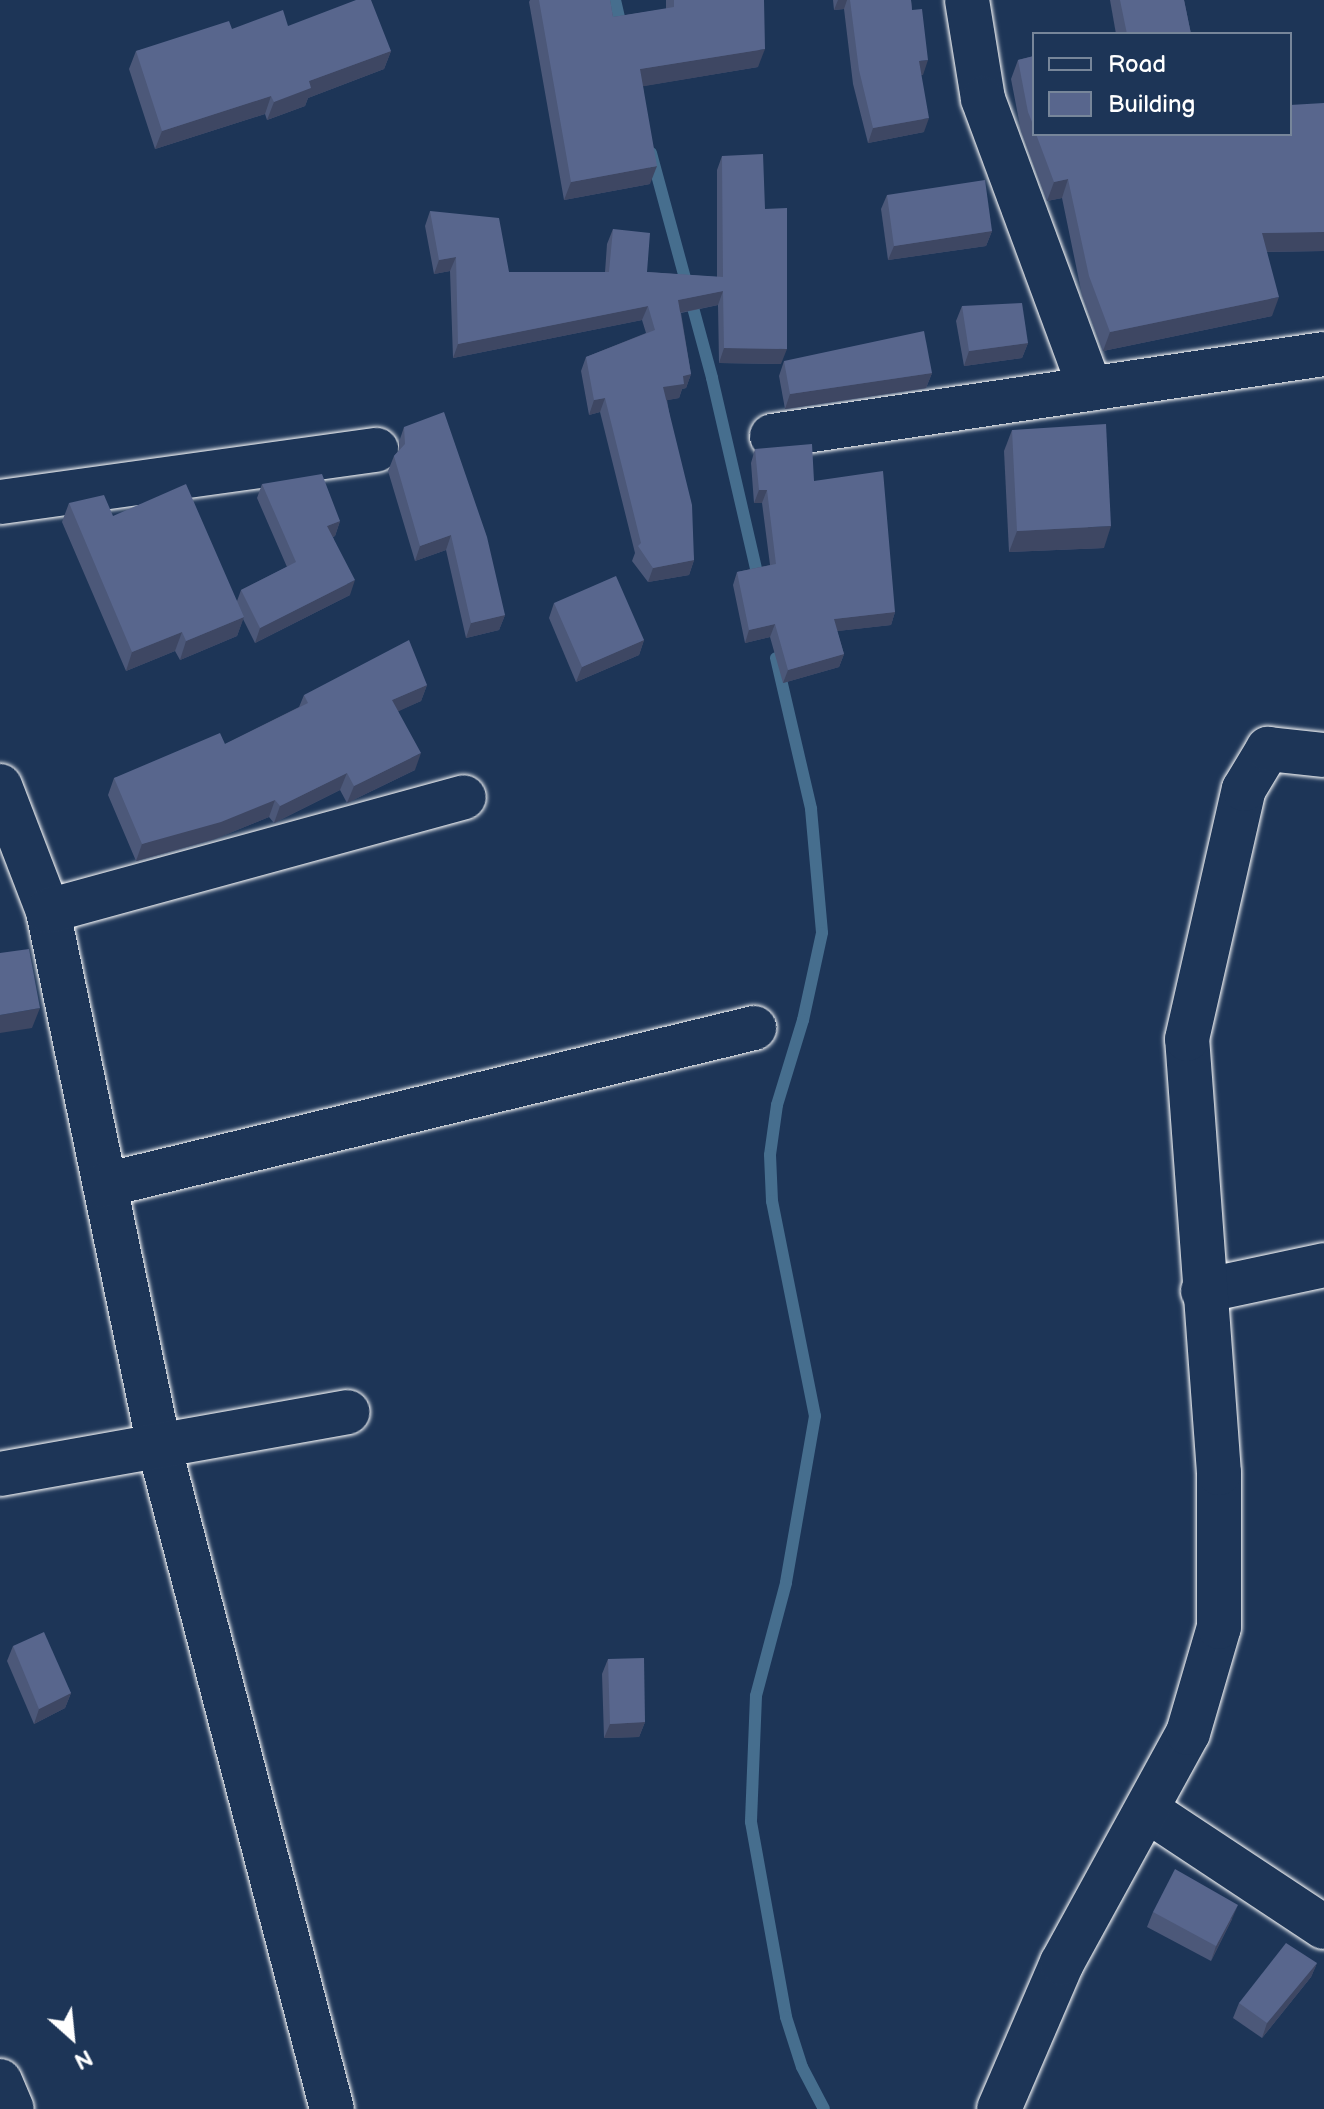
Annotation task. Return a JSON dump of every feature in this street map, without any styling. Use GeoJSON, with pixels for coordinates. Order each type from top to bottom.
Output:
{"type":"FeatureCollection","features":[{"type":"Feature","properties":{"kind":"street"},"geometry":{"type":"LineString","coordinates":[[967,0],[983,99],[1090,389]]}},
{"type":"Feature","properties":{"kind":"street"},"geometry":{"type":"LineString","coordinates":[[772,436],[1324,354]]}},
{"type":"Feature","properties":{"kind":"street"},"geometry":{"type":"LineString","coordinates":[[0,502],[376,450]]}},
{"type":"Feature","properties":{"kind":"street"},"geometry":{"type":"LineString","coordinates":[[999,2109],[1062,1963],[1188,1733],[1219,1627],[1219,1473],[1203,1291],[1187,1039],[1244,789],[1268,749],[1324,755]]}},
{"type":"Feature","properties":{"kind":"street"},"geometry":{"type":"LineString","coordinates":[[0,786],[48,911],[159,1446],[332,2109]]}},
{"type":"Feature","properties":{"kind":"street"},"geometry":{"type":"LineString","coordinates":[[48,911],[464,797]]}},
{"type":"Feature","properties":{"kind":"street"},"geometry":{"type":"LineString","coordinates":[[105,1185],[754,1028]]}},
{"type":"Feature","properties":{"kind":"street"},"geometry":{"type":"LineString","coordinates":[[1203,1291],[1324,1265]]}},
{"type":"Feature","properties":{"kind":"street"},"geometry":{"type":"LineString","coordinates":[[0,1474],[348,1412]]}},
{"type":"Feature","properties":{"kind":"street"},"geometry":{"type":"LineString","coordinates":[[1147,1810],[1324,1927]]}},
{"type":"Feature","properties":{"kind":"street"},"geometry":{"type":"LineString","coordinates":[[0,2081],[12,2109]]}},
{"type":"Feature","properties":{"kind":"building"},"geometry":{"type":"Polygon","coordinates":[[[356,0],[371,0],[391,51],[309,81],[311,88],[274,102],[271,96],[162,131],[136,51],[229,21],[232,29],[283,10],[288,26],[356,0]]]}},
{"type":"Feature","properties":{"kind":"building"},"geometry":{"type":"Polygon","coordinates":[[[539,0],[610,0],[613,17],[674,7],[674,0],[764,0],[765,49],[640,69],[657,166],[571,182],[539,0]]]}},
{"type":"Feature","properties":{"kind":"building"},"geometry":{"type":"Polygon","coordinates":[[[850,0],[911,0],[912,10],[922,9],[928,60],[919,61],[929,118],[873,128],[859,70],[850,0]]]}},
{"type":"Feature","properties":{"kind":"building"},"geometry":{"type":"Polygon","coordinates":[[[1120,0],[1184,0],[1191,32],[1127,32],[1120,0]]]}},
{"type":"Feature","properties":{"kind":"building"},"geometry":{"type":"Polygon","coordinates":[[[1032,56],[1032,122],[1028,112],[1018,60],[1032,56]]]}},
{"type":"Feature","properties":{"kind":"building"},"geometry":{"type":"Polygon","coordinates":[[[1324,103],[1324,232],[1262,233],[1279,297],[1110,332],[1089,276],[1068,179],[1054,182],[1037,136],[1292,136],[1292,105],[1324,103]]]}},
{"type":"Feature","properties":{"kind":"building"},"geometry":{"type":"Polygon","coordinates":[[[763,154],[765,209],[787,208],[787,349],[724,348],[723,291],[678,300],[691,374],[683,376],[684,384],[663,387],[692,505],[694,560],[653,568],[638,546],[641,543],[605,398],[594,400],[586,357],[655,330],[648,306],[458,344],[456,257],[439,260],[430,211],[499,218],[509,272],[609,272],[613,229],[650,233],[647,272],[723,277],[722,156],[763,154]]]}},
{"type":"Feature","properties":{"kind":"building"},"geometry":{"type":"Polygon","coordinates":[[[985,180],[992,231],[894,246],[887,195],[985,180]]]}},
{"type":"Feature","properties":{"kind":"building"},"geometry":{"type":"Polygon","coordinates":[[[1022,303],[1028,343],[969,351],[962,306],[1022,303]]]}},
{"type":"Feature","properties":{"kind":"building"},"geometry":{"type":"Polygon","coordinates":[[[924,331],[932,373],[790,394],[784,361],[924,331]]]}},
{"type":"Feature","properties":{"kind":"building"},"geometry":{"type":"Polygon","coordinates":[[[444,412],[487,537],[505,615],[471,623],[451,535],[420,546],[394,456],[405,444],[404,427],[444,412]]]}},
{"type":"Feature","properties":{"kind":"building"},"geometry":{"type":"Polygon","coordinates":[[[1106,424],[1111,526],[1017,531],[1012,430],[1106,424]]]}},
{"type":"Feature","properties":{"kind":"building"},"geometry":{"type":"Polygon","coordinates":[[[812,444],[814,481],[883,471],[895,612],[834,619],[844,654],[788,670],[775,624],[749,630],[737,572],[776,564],[767,490],[759,490],[755,449],[812,444]]]}},
{"type":"Feature","properties":{"kind":"building"},"geometry":{"type":"Polygon","coordinates":[[[322,474],[340,521],[327,526],[355,580],[260,628],[241,590],[296,562],[262,484],[322,474]]]}},
{"type":"Feature","properties":{"kind":"building"},"geometry":{"type":"Polygon","coordinates":[[[186,484],[244,617],[186,641],[182,632],[132,652],[69,503],[104,495],[113,516],[186,484]]]}},
{"type":"Feature","properties":{"kind":"building"},"geometry":{"type":"Polygon","coordinates":[[[616,576],[644,640],[582,667],[554,603],[616,576]]]}},
{"type":"Feature","properties":{"kind":"building"},"geometry":{"type":"Polygon","coordinates":[[[409,640],[427,685],[392,700],[421,753],[354,786],[347,773],[280,806],[275,800],[221,822],[142,844],[114,778],[220,733],[225,744],[308,703],[304,695],[409,640]]]}},
{"type":"Feature","properties":{"kind":"building"},"geometry":{"type":"Polygon","coordinates":[[[29,949],[40,1008],[0,1015],[0,953],[29,949]]]}},
{"type":"Feature","properties":{"kind":"building"},"geometry":{"type":"Polygon","coordinates":[[[44,1632],[71,1693],[39,1709],[13,1646],[44,1632]]]}},
{"type":"Feature","properties":{"kind":"building"},"geometry":{"type":"Polygon","coordinates":[[[644,1658],[645,1722],[610,1724],[608,1659],[644,1658]]]}},
{"type":"Feature","properties":{"kind":"building"},"geometry":{"type":"Polygon","coordinates":[[[1175,1869],[1238,1905],[1216,1946],[1153,1912],[1175,1869]]]}},
{"type":"Feature","properties":{"kind":"building"},"geometry":{"type":"Polygon","coordinates":[[[1286,1943],[1317,1963],[1267,2023],[1239,2003],[1286,1943]]]}},
{"type":"Feature","properties":{"kind":"waterway"},"geometry":{"type":"LineString","coordinates":[[615,0],[622,30]]}},
{"type":"Feature","properties":{"kind":"waterway"},"geometry":{"type":"LineString","coordinates":[[651,153],[712,378],[759,581]]}},
{"type":"Feature","properties":{"kind":"waterway"},"geometry":{"type":"LineString","coordinates":[[776,658],[811,809],[822,933],[803,1020],[777,1105],[770,1155],[772,1201],[815,1416],[786,1583],[756,1696],[751,1822],[786,2017],[802,2067],[824,2109]]}}]}
